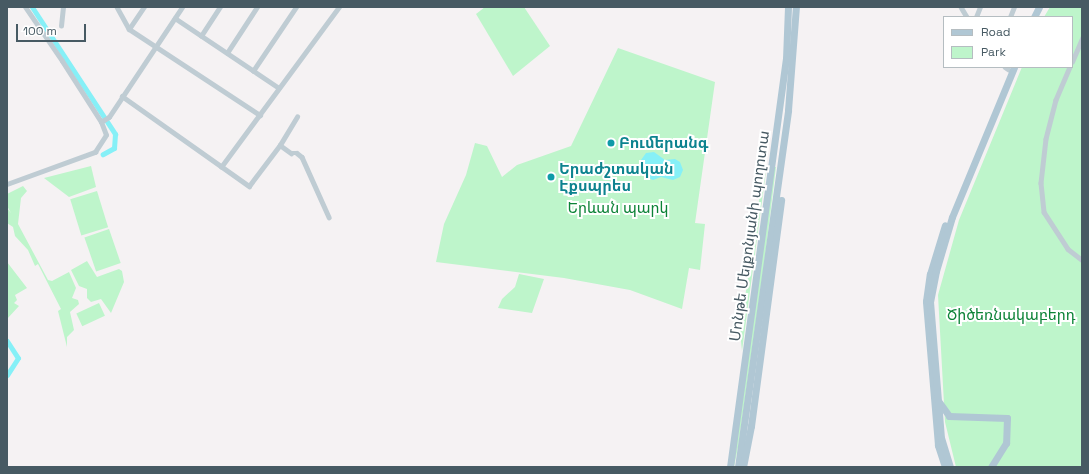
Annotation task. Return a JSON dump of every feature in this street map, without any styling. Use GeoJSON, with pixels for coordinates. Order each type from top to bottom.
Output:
{"type":"FeatureCollection","features":[{"type":"Feature","properties":{"kind":"main road","name":"Մոնթե Մելքոնյանի պողոտա"},"geometry":{"type":"LineString","coordinates":[[730,467],[786,60],[788,7]]}},
{"type":"Feature","properties":{"kind":"main road","name":"Մոնթե Մելքոնյանի պողոտա"},"geometry":{"type":"LineString","coordinates":[[738,467],[788,110],[794,60],[796,7]]}},
{"type":"Feature","properties":{"kind":"main road"},"geometry":{"type":"LineString","coordinates":[[1034,16],[1039,7]]}},
{"type":"Feature","properties":{"kind":"main road"},"geometry":{"type":"LineString","coordinates":[[786,60],[794,60]]}},
{"type":"Feature","properties":{"kind":"main road"},"geometry":{"type":"LineString","coordinates":[[950,467],[941,438],[930,302],[936,271],[952,217],[1009,68]]}},
{"type":"Feature","properties":{"kind":"main road"},"geometry":{"type":"LineString","coordinates":[[945,467],[938,445],[926,301],[930,274],[948,214],[1009,68]]}},
{"type":"Feature","properties":{"kind":"main road"},"geometry":{"type":"LineString","coordinates":[[743,467],[752,418],[789,132],[788,110]]}},
{"type":"Feature","properties":{"kind":"main road"},"geometry":{"type":"LineString","coordinates":[[772,164],[780,165]]}},
{"type":"Feature","properties":{"kind":"main road"},"geometry":{"type":"LineString","coordinates":[[938,400],[949,416],[1007,418],[1006,443],[991,467]]}},
{"type":"Feature","properties":{"kind":"street"},"geometry":{"type":"LineString","coordinates":[[7,184],[95,152],[106,135],[101,122],[25,7]]}},
{"type":"Feature","properties":{"kind":"street"},"geometry":{"type":"LineString","coordinates":[[61,26],[62,7]]}},
{"type":"Feature","properties":{"kind":"street"},"geometry":{"type":"LineString","coordinates":[[117,7],[129,29],[260,115]]}},
{"type":"Feature","properties":{"kind":"street"},"geometry":{"type":"LineString","coordinates":[[129,29],[144,7]]}},
{"type":"Feature","properties":{"kind":"street"},"geometry":{"type":"LineString","coordinates":[[101,122],[110,117],[122,96],[182,7]]}},
{"type":"Feature","properties":{"kind":"street"},"geometry":{"type":"LineString","coordinates":[[201,36],[220,7]]}},
{"type":"Feature","properties":{"kind":"street"},"geometry":{"type":"LineString","coordinates":[[228,53],[258,7]]}},
{"type":"Feature","properties":{"kind":"street"},"geometry":{"type":"LineString","coordinates":[[253,71],[296,7]]}},
{"type":"Feature","properties":{"kind":"street"},"geometry":{"type":"LineString","coordinates":[[221,167],[339,7]]}},
{"type":"Feature","properties":{"kind":"street"},"geometry":{"type":"LineString","coordinates":[[961,7],[966,16]]}},
{"type":"Feature","properties":{"kind":"street"},"geometry":{"type":"LineString","coordinates":[[175,18],[279,88]]}},
{"type":"Feature","properties":{"kind":"street"},"geometry":{"type":"LineString","coordinates":[[1073,60],[1082,38]]}},
{"type":"Feature","properties":{"kind":"street"},"geometry":{"type":"LineString","coordinates":[[1070,68],[1056,100],[1046,139],[1041,184],[1044,212],[1068,249],[1082,260]]}},
{"type":"Feature","properties":{"kind":"street"},"geometry":{"type":"LineString","coordinates":[[122,96],[249,186],[280,145],[297,117]]}},
{"type":"Feature","properties":{"kind":"street"},"geometry":{"type":"LineString","coordinates":[[280,145],[302,158],[329,217]]}},
{"type":"Feature","properties":{"kind":"green space"},"geometry":{"type":"Polygon","coordinates":[[[485,7],[524,7],[550,46],[513,76],[476,14],[485,7]]]}},
{"type":"Feature","properties":{"kind":"green space","name":"Ծիծեռնակաբերդ"},"geometry":{"type":"Polygon","coordinates":[[[1050,7],[1082,7],[1082,467],[956,467],[945,422],[938,295],[959,220],[1022,68],[1073,68],[1073,16],[1045,16],[1050,7]]]}},
{"type":"Feature","properties":{"kind":"green space","name":"Երևան պարկ"},"geometry":{"type":"Polygon","coordinates":[[[618,48],[715,82],[695,223],[705,224],[700,270],[689,268],[682,309],[630,290],[564,278],[436,262],[444,224],[466,175],[475,143],[487,146],[502,177],[517,165],[571,146],[618,48]]]}},
{"type":"Feature","properties":{"kind":"green space"},"geometry":{"type":"Polygon","coordinates":[[[91,166],[96,187],[69,197],[44,178],[91,166]]]}},
{"type":"Feature","properties":{"kind":"green space"},"geometry":{"type":"Polygon","coordinates":[[[773,167],[776,167],[764,265],[738,447],[734,467],[731,467],[773,167]]]}},
{"type":"Feature","properties":{"kind":"green space"},"geometry":{"type":"Polygon","coordinates":[[[766,171],[742,351],[740,332],[760,194],[766,171]]]}},
{"type":"Feature","properties":{"kind":"green space"},"geometry":{"type":"Polygon","coordinates":[[[23,186],[27,191],[21,198],[18,224],[48,280],[52,281],[69,272],[76,288],[72,298],[78,300],[79,304],[70,312],[74,330],[67,337],[67,347],[58,311],[61,309],[38,264],[35,266],[28,250],[15,236],[13,227],[7,223],[7,208],[11,213],[7,206],[7,194],[23,186]]]}},
{"type":"Feature","properties":{"kind":"green space"},"geometry":{"type":"Polygon","coordinates":[[[97,191],[108,227],[81,236],[70,199],[97,191]]]}},
{"type":"Feature","properties":{"kind":"green space"},"geometry":{"type":"Polygon","coordinates":[[[109,229],[121,263],[96,272],[84,237],[109,229]]]}},
{"type":"Feature","properties":{"kind":"green space"},"geometry":{"type":"Polygon","coordinates":[[[87,261],[97,277],[119,269],[122,271],[124,282],[111,313],[101,299],[91,302],[87,298],[87,289],[79,286],[71,270],[87,261]]]}},
{"type":"Feature","properties":{"kind":"green space"},"geometry":{"type":"Polygon","coordinates":[[[7,262],[27,288],[15,295],[17,300],[14,303],[19,306],[7,319],[7,262]]]}},
{"type":"Feature","properties":{"kind":"green space"},"geometry":{"type":"Polygon","coordinates":[[[519,274],[544,279],[532,313],[498,308],[502,299],[515,287],[519,274]]]}},
{"type":"Feature","properties":{"kind":"green space"},"geometry":{"type":"Polygon","coordinates":[[[99,303],[105,316],[82,326],[76,314],[99,303]]]}},
{"type":"Feature","properties":{"kind":"water"},"geometry":{"type":"Polygon","coordinates":[[[654,152],[665,160],[675,159],[680,162],[683,170],[680,177],[673,180],[661,177],[653,180],[644,176],[639,169],[641,160],[646,153],[654,152]]]}},
{"type":"Feature","properties":{"kind":"waterway"},"geometry":{"type":"LineString","coordinates":[[32,7],[115,134],[114,148],[103,154]]}},
{"type":"Feature","properties":{"kind":"waterway"},"geometry":{"type":"LineString","coordinates":[[7,341],[18,358],[7,375]]}},
{"type":"Feature","properties":{"kind":"place","name":"Բումերանգ"},"geometry":{"type":"Point","coordinates":[611,143]}},
{"type":"Feature","properties":{"kind":"place","name":"Երաժշտական Էքսպրես"},"geometry":{"type":"Point","coordinates":[551,177]}}]}
